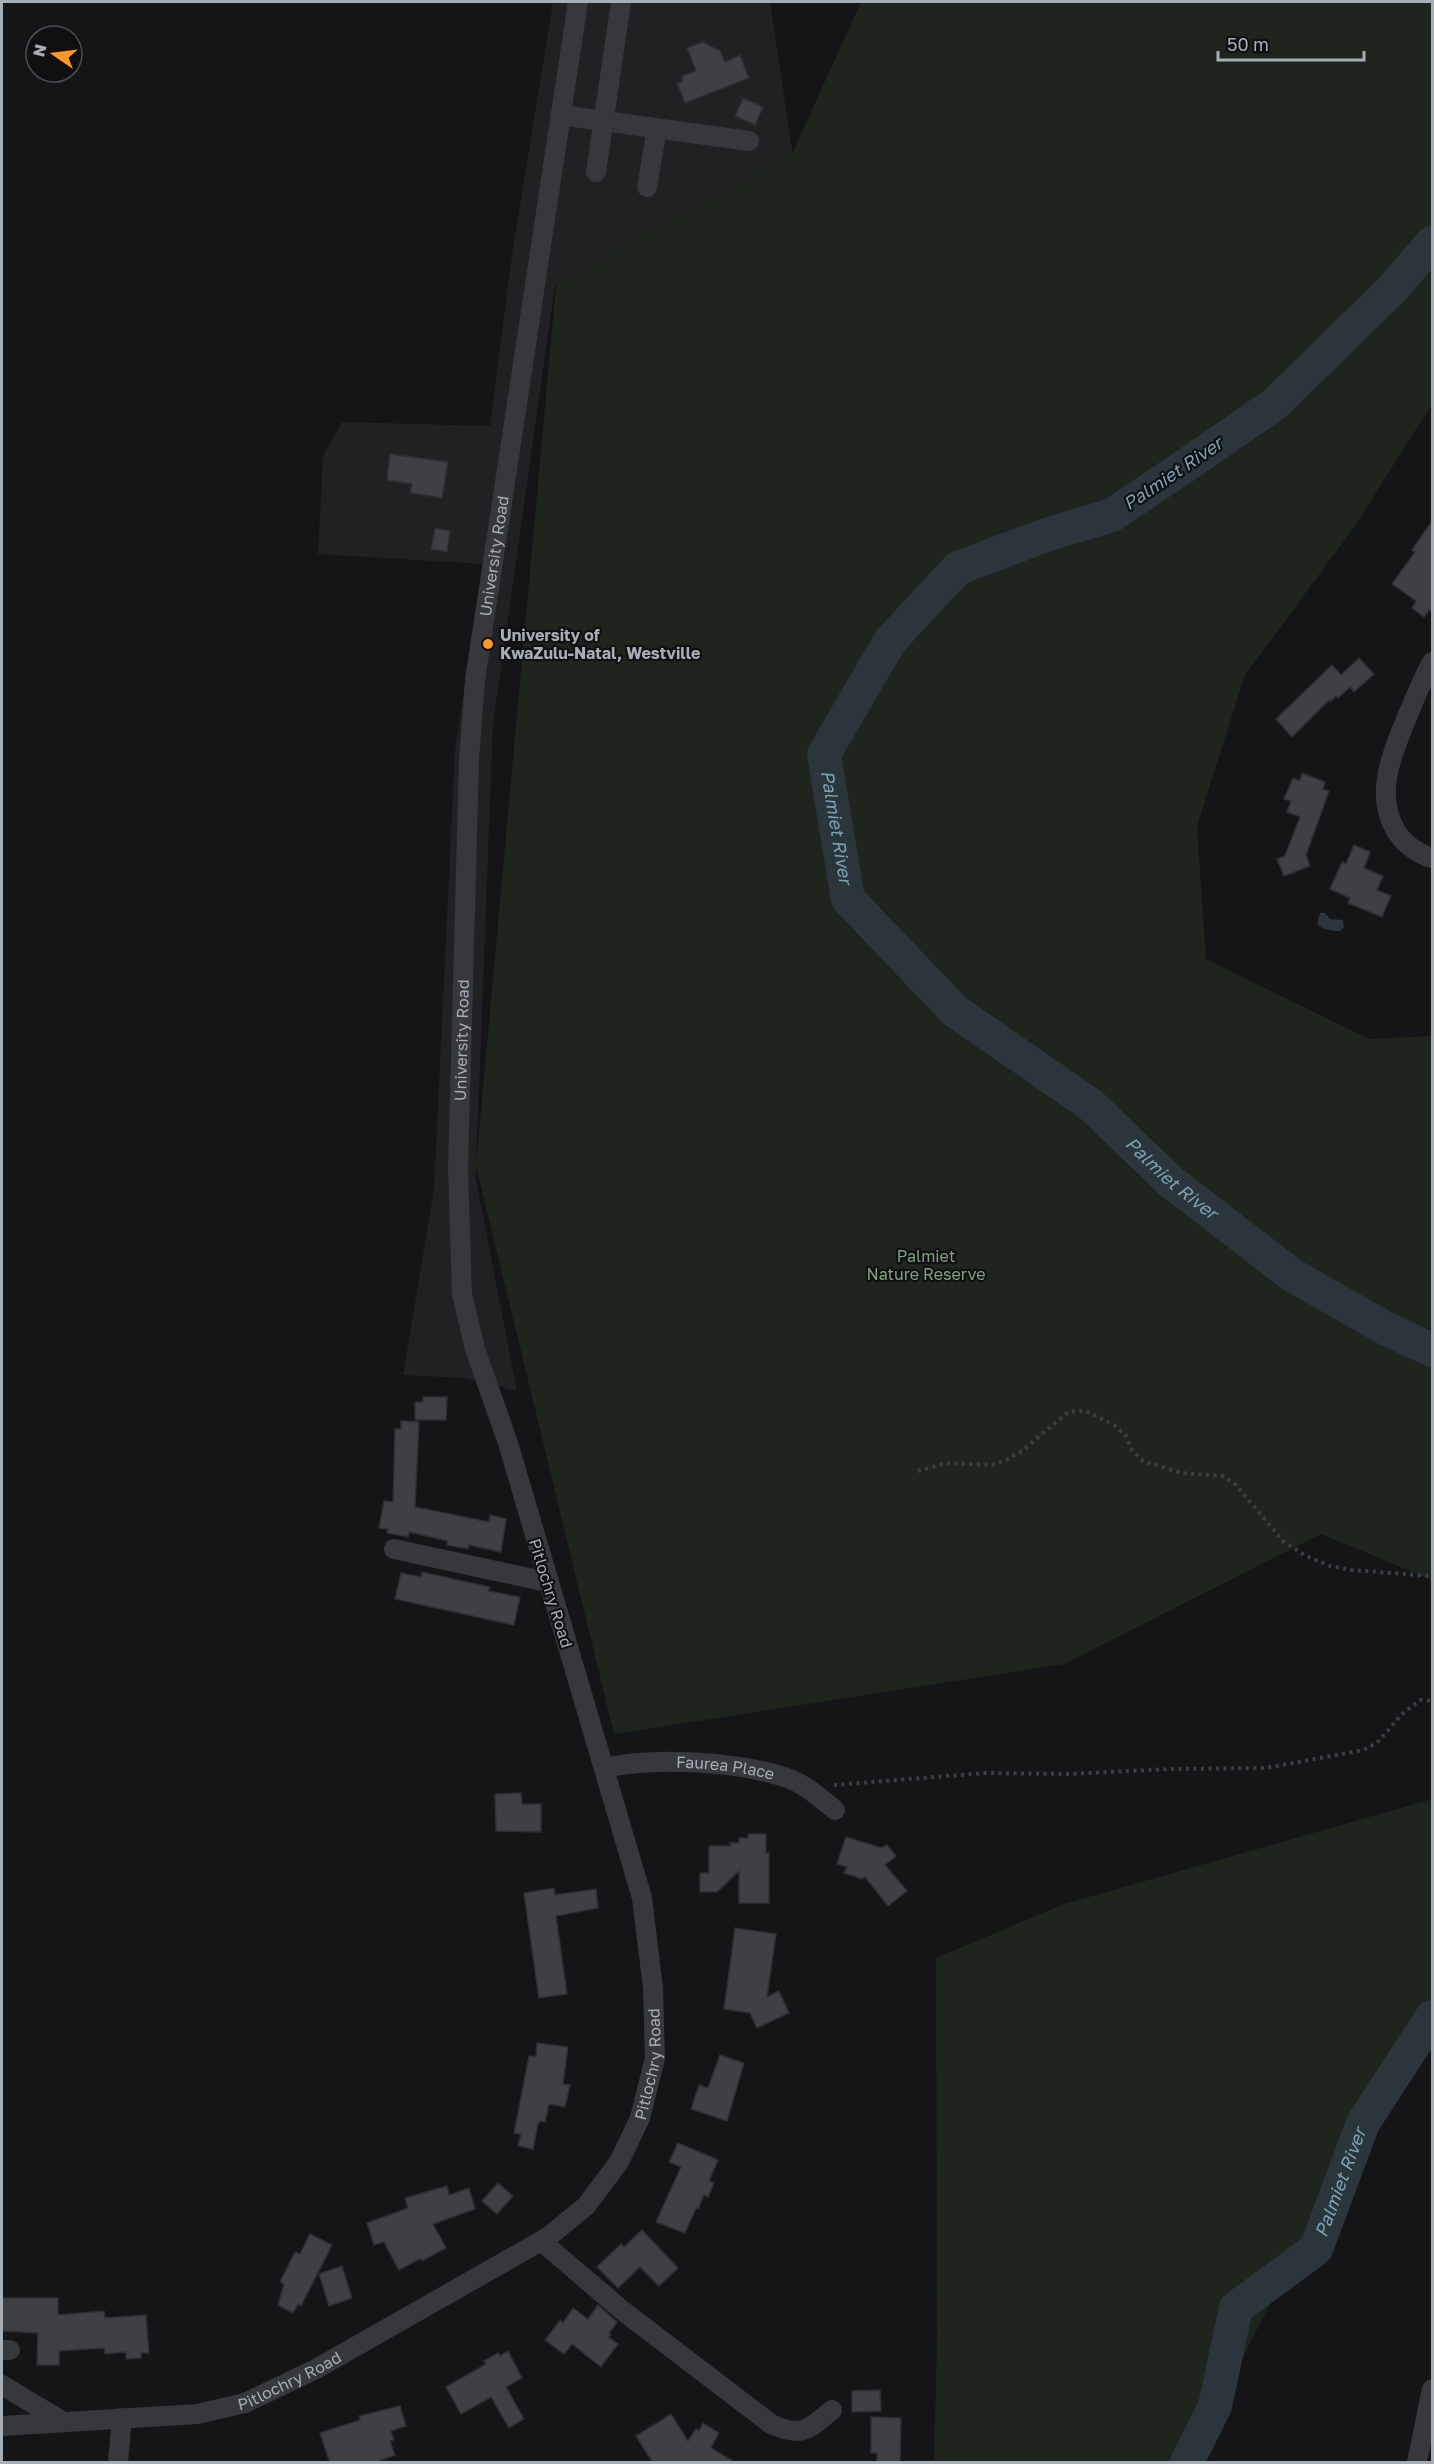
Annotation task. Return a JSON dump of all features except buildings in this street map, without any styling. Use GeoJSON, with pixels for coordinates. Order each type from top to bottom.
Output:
{"type":"FeatureCollection","features":[{"type":"Feature","properties":{"kind":"street","name":"University Road"},"geometry":{"type":"LineString","coordinates":[[462,1294],[458,1169],[469,760],[475,680],[578,2]]}},
{"type":"Feature","properties":{"kind":"street"},"geometry":{"type":"LineString","coordinates":[[596,172],[621,2]]}},
{"type":"Feature","properties":{"kind":"street"},"geometry":{"type":"LineString","coordinates":[[560,115],[749,141]]}},
{"type":"Feature","properties":{"kind":"street"},"geometry":{"type":"LineString","coordinates":[[647,187],[657,128]]}},
{"type":"Feature","properties":{"kind":"street"},"geometry":{"type":"LineString","coordinates":[[1432,662],[1416,695],[1391,761],[1385,785],[1385,801],[1389,819],[1401,838],[1415,850],[1432,858]]}},
{"type":"Feature","properties":{"kind":"street","name":"Pitlochry Road"},"geometry":{"type":"LineString","coordinates":[[2,2426],[197,2414],[245,2403],[316,2369],[542,2241],[586,2206],[619,2162],[639,2118],[655,2058],[653,1988],[642,1898],[547,1582],[508,1443],[475,1349],[462,1294]]}},
{"type":"Feature","properties":{"kind":"street"},"geometry":{"type":"LineString","coordinates":[[394,1549],[547,1582]]}},
{"type":"Feature","properties":{"kind":"street","name":"Faurea Place"},"geometry":{"type":"LineString","coordinates":[[604,1768],[627,1763],[659,1762],[713,1765],[785,1777],[805,1786],[835,1810]]}},
{"type":"Feature","properties":{"kind":"street"},"geometry":{"type":"LineString","coordinates":[[542,2241],[623,2311],[771,2424],[788,2432],[798,2432],[809,2429],[832,2410]]}},
{"type":"Feature","properties":{"kind":"street"},"geometry":{"type":"LineString","coordinates":[[2,2385],[62,2421]]}},
{"type":"Feature","properties":{"kind":"street"},"geometry":{"type":"LineString","coordinates":[[1417,2463],[1432,2389]]}},
{"type":"Feature","properties":{"kind":"street"},"geometry":{"type":"LineString","coordinates":[[118,2463],[122,2418]]}},
{"type":"Feature","properties":{"kind":"path"},"geometry":{"type":"LineString","coordinates":[[918,1471],[946,1463],[991,1465],[1004,1461],[1022,1450],[1068,1412],[1086,1411],[1114,1425],[1126,1436],[1132,1450],[1143,1461],[1181,1473],[1222,1476],[1236,1485],[1282,1541],[1306,1556],[1330,1566],[1351,1570],[1432,1576]]}},
{"type":"Feature","properties":{"kind":"path"},"geometry":{"type":"LineString","coordinates":[[805,1786],[985,1773],[1070,1774],[1171,1769],[1266,1768],[1363,1750],[1377,1743],[1401,1715],[1420,1700],[1432,1701]]}},
{"type":"Feature","properties":{"kind":"shaded area","name":"University of KwaZulu-Natal, Westville"},"geometry":{"type":"Polygon","coordinates":[[[553,2],[770,2],[794,163],[555,285],[493,724],[476,1166],[476,1180],[517,1391],[465,1378],[403,1375],[434,1189],[455,750],[483,564],[318,554],[323,456],[342,422],[490,426],[512,255],[553,2]]]}},
{"type":"Feature","properties":{"kind":"shaded area"},"geometry":{"type":"Polygon","coordinates":[[[1320,913],[1325,913],[1330,919],[1343,920],[1344,927],[1340,931],[1322,928],[1317,924],[1320,913]]]}},
{"type":"Feature","properties":{"kind":"green space","name":"Palmiet Nature Reserve"},"geometry":{"type":"Polygon","coordinates":[[[861,2],[1432,2],[1432,404],[1355,526],[1245,675],[1197,826],[1206,959],[1369,1039],[1432,1036],[1432,1580],[1321,1534],[1064,1664],[614,1734],[476,1166],[556,285],[792,154],[861,2]]]}},
{"type":"Feature","properties":{"kind":"green space"},"geometry":{"type":"Polygon","coordinates":[[[1432,1799],[1432,2023],[1363,2123],[1250,2343],[1193,2462],[934,2462],[937,2338],[936,1958],[1064,1904],[1432,1799]]]}},
{"type":"Feature","properties":{"kind":"waterway","name":"Palmiet River"},"geometry":{"type":"LineString","coordinates":[[1432,243],[1392,289],[1276,403],[1182,468],[1112,515],[1046,535],[958,568],[890,641],[824,754],[848,899],[955,1011],[1091,1105],[1170,1181],[1292,1275],[1385,1328],[1432,1350]]}},
{"type":"Feature","properties":{"kind":"waterway","name":"Palmiet River"},"geometry":{"type":"LineString","coordinates":[[1187,2462],[1215,2406],[1236,2308],[1316,2249],[1363,2123],[1432,2017]]}},
{"type":"Feature","properties":{"kind":"place","name":"University of KwaZulu-Natal, Westville"},"geometry":{"type":"Point","coordinates":[488,644]}}]}
